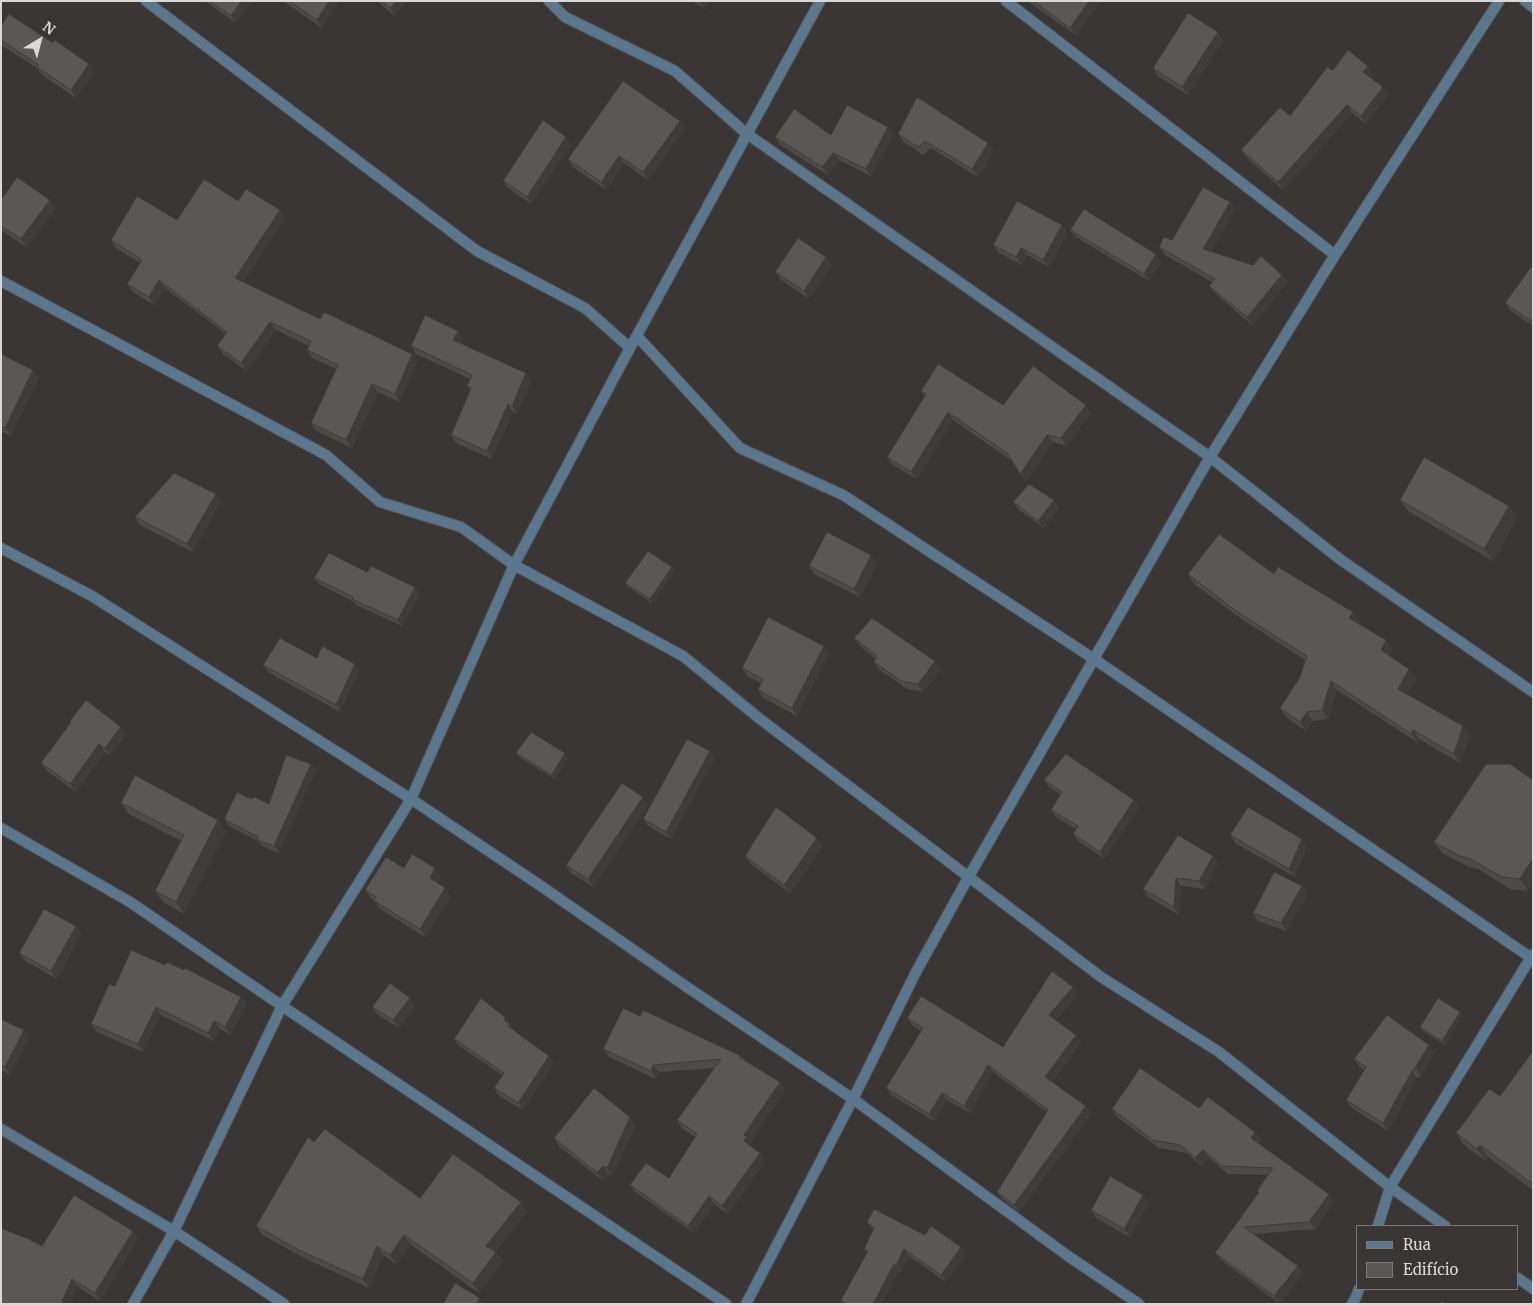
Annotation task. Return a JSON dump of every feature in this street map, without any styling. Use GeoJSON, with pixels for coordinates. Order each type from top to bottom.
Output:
{"type":"FeatureCollection","features":[{"type":"Feature","properties":{"kind":"street"},"geometry":{"type":"LineString","coordinates":[[146,1],[478,251],[585,308],[630,348]]}},
{"type":"Feature","properties":{"kind":"street"},"geometry":{"type":"LineString","coordinates":[[549,1],[566,17],[675,71],[747,134],[1210,457],[1341,560],[1533,692]]}},
{"type":"Feature","properties":{"kind":"street"},"geometry":{"type":"LineString","coordinates":[[133,1304],[174,1231],[282,1006],[411,799],[514,565],[630,348],[820,1]]}},
{"type":"Feature","properties":{"kind":"street"},"geometry":{"type":"LineString","coordinates":[[1006,1],[1335,255]]}},
{"type":"Feature","properties":{"kind":"street"},"geometry":{"type":"LineString","coordinates":[[746,1304],[853,1099],[916,972],[1210,457],[1335,255],[1499,1]]}},
{"type":"Feature","properties":{"kind":"street"},"geometry":{"type":"LineString","coordinates":[[1525,1],[1533,6]]}},
{"type":"Feature","properties":{"kind":"street"},"geometry":{"type":"LineString","coordinates":[[1,281],[326,455],[380,502],[461,527],[514,565],[683,656],[760,719],[968,878],[1101,977],[1219,1052],[1390,1187],[1444,1225]]}},
{"type":"Feature","properties":{"kind":"street"},"geometry":{"type":"LineString","coordinates":[[637,336],[740,448],[844,495],[1094,659],[1532,957],[1390,1187],[1378,1225]]}},
{"type":"Feature","properties":{"kind":"street"},"geometry":{"type":"LineString","coordinates":[[1,548],[92,596],[411,799],[542,886],[853,1099],[1068,1256],[1140,1304]]}},
{"type":"Feature","properties":{"kind":"street"},"geometry":{"type":"LineString","coordinates":[[1,828],[130,902],[726,1304]]}},
{"type":"Feature","properties":{"kind":"street"},"geometry":{"type":"LineString","coordinates":[[1,1129],[174,1231],[284,1304]]}},
{"type":"Feature","properties":{"kind":"street"},"geometry":{"type":"LineString","coordinates":[[1519,1279],[1533,1288]]}},
{"type":"Feature","properties":{"kind":"street"},"geometry":{"type":"LineString","coordinates":[[1352,1304],[1359,1290]]}},
{"type":"Feature","properties":{"kind":"building"},"geometry":{"type":"Polygon","coordinates":[[[210,1],[241,1],[231,16],[210,1]]]}},
{"type":"Feature","properties":{"kind":"building"},"geometry":{"type":"Polygon","coordinates":[[[289,1],[329,1],[317,20],[289,1]]]}},
{"type":"Feature","properties":{"kind":"building"},"geometry":{"type":"Polygon","coordinates":[[[381,1],[396,1],[390,8],[381,1]]]}},
{"type":"Feature","properties":{"kind":"building"},"geometry":{"type":"Polygon","coordinates":[[[1033,1],[1089,1],[1070,28],[1033,1]]]}},
{"type":"Feature","properties":{"kind":"building"},"geometry":{"type":"Polygon","coordinates":[[[1188,13],[1218,32],[1182,87],[1153,68],[1188,13]]]}},
{"type":"Feature","properties":{"kind":"building"},"geometry":{"type":"Polygon","coordinates":[[[9,14],[53,43],[55,40],[89,64],[71,90],[37,67],[39,65],[1,40],[1,26],[9,14]]]}},
{"type":"Feature","properties":{"kind":"building"},"geometry":{"type":"Polygon","coordinates":[[[1348,50],[1368,66],[1363,72],[1383,87],[1361,116],[1347,105],[1278,182],[1241,150],[1280,107],[1290,116],[1327,67],[1333,70],[1348,50]]]}},
{"type":"Feature","properties":{"kind":"building"},"geometry":{"type":"Polygon","coordinates":[[[623,81],[680,121],[643,172],[619,156],[601,182],[568,159],[623,81]]]}},
{"type":"Feature","properties":{"kind":"building"},"geometry":{"type":"Polygon","coordinates":[[[917,97],[988,143],[972,169],[925,141],[918,147],[898,134],[917,97]]]}},
{"type":"Feature","properties":{"kind":"building"},"geometry":{"type":"Polygon","coordinates":[[[847,105],[888,127],[866,169],[833,153],[822,167],[775,137],[794,109],[831,135],[847,105]]]}},
{"type":"Feature","properties":{"kind":"building"},"geometry":{"type":"Polygon","coordinates":[[[543,120],[566,137],[527,197],[503,181],[543,120]]]}},
{"type":"Feature","properties":{"kind":"building"},"geometry":{"type":"Polygon","coordinates":[[[17,177],[50,200],[21,239],[1,226],[1,200],[17,177]]]}},
{"type":"Feature","properties":{"kind":"building"},"geometry":{"type":"Polygon","coordinates":[[[204,179],[238,201],[246,189],[280,210],[235,278],[320,319],[324,312],[412,354],[395,394],[372,384],[346,440],[311,423],[338,365],[307,350],[311,341],[270,322],[241,363],[217,346],[227,332],[159,280],[149,297],[127,284],[142,260],[111,240],[137,196],[177,220],[204,179]]]}},
{"type":"Feature","properties":{"kind":"building"},"geometry":{"type":"Polygon","coordinates":[[[1203,187],[1230,202],[1203,249],[1253,265],[1261,256],[1282,275],[1247,317],[1209,286],[1215,279],[1159,247],[1164,237],[1172,240],[1203,187]]]}},
{"type":"Feature","properties":{"kind":"building"},"geometry":{"type":"Polygon","coordinates":[[[1017,201],[1062,225],[1043,260],[1021,248],[1016,257],[993,245],[1017,201]]]}},
{"type":"Feature","properties":{"kind":"building"},"geometry":{"type":"Polygon","coordinates":[[[1084,209],[1156,254],[1144,274],[1070,230],[1084,209]]]}},
{"type":"Feature","properties":{"kind":"building"},"geometry":{"type":"Polygon","coordinates":[[[798,238],[826,257],[804,291],[775,272],[798,238]]]}},
{"type":"Feature","properties":{"kind":"building"},"geometry":{"type":"Polygon","coordinates":[[[1533,264],[1533,318],[1531,321],[1505,303],[1533,264]]]}},
{"type":"Feature","properties":{"kind":"building"},"geometry":{"type":"Polygon","coordinates":[[[425,315],[458,331],[453,340],[526,373],[512,406],[508,404],[487,451],[451,435],[471,388],[467,386],[472,375],[411,346],[425,315]]]}},
{"type":"Feature","properties":{"kind":"building"},"geometry":{"type":"Polygon","coordinates":[[[1,354],[33,370],[5,428],[1,426],[1,354]]]}},
{"type":"Feature","properties":{"kind":"building"},"geometry":{"type":"Polygon","coordinates":[[[938,364],[1003,405],[1033,366],[1086,405],[1061,438],[1047,435],[1020,474],[1008,454],[948,412],[911,472],[887,457],[926,394],[921,391],[938,364]]]}},
{"type":"Feature","properties":{"kind":"building"},"geometry":{"type":"Polygon","coordinates":[[[1424,457],[1509,506],[1484,549],[1400,500],[1424,457]]]}},
{"type":"Feature","properties":{"kind":"building"},"geometry":{"type":"Polygon","coordinates":[[[174,473],[216,494],[187,544],[135,517],[174,473]]]}},
{"type":"Feature","properties":{"kind":"building"},"geometry":{"type":"Polygon","coordinates":[[[1029,484],[1054,500],[1038,521],[1013,502],[1029,484]]]}},
{"type":"Feature","properties":{"kind":"building"},"geometry":{"type":"Polygon","coordinates":[[[827,532],[871,555],[854,589],[809,566],[827,532]]]}},
{"type":"Feature","properties":{"kind":"building"},"geometry":{"type":"Polygon","coordinates":[[[1219,534],[1274,574],[1278,567],[1353,612],[1349,618],[1386,640],[1381,650],[1409,669],[1398,689],[1463,726],[1454,754],[1413,730],[1411,734],[1331,681],[1322,710],[1307,712],[1300,722],[1280,708],[1300,677],[1307,656],[1236,611],[1188,574],[1219,534]]]}},
{"type":"Feature","properties":{"kind":"building"},"geometry":{"type":"Polygon","coordinates":[[[648,551],[672,567],[650,599],[625,583],[648,551]]]}},
{"type":"Feature","properties":{"kind":"building"},"geometry":{"type":"Polygon","coordinates":[[[329,553],[367,572],[371,566],[415,587],[398,620],[352,599],[353,597],[314,578],[329,553]]]}},
{"type":"Feature","properties":{"kind":"building"},"geometry":{"type":"Polygon","coordinates":[[[768,617],[824,646],[792,708],[758,690],[763,679],[742,668],[768,617]]]}},
{"type":"Feature","properties":{"kind":"building"},"geometry":{"type":"Polygon","coordinates":[[[872,618],[935,661],[918,684],[901,681],[874,662],[877,656],[854,638],[872,618]]]}},
{"type":"Feature","properties":{"kind":"building"},"geometry":{"type":"Polygon","coordinates":[[[280,638],[317,658],[322,646],[355,664],[336,705],[263,665],[280,638]]]}},
{"type":"Feature","properties":{"kind":"building"},"geometry":{"type":"Polygon","coordinates":[[[86,700],[121,727],[105,748],[99,744],[70,784],[41,763],[86,700]]]}},
{"type":"Feature","properties":{"kind":"building"},"geometry":{"type":"Polygon","coordinates":[[[531,732],[565,753],[552,775],[516,753],[531,732]]]}},
{"type":"Feature","properties":{"kind":"building"},"geometry":{"type":"Polygon","coordinates":[[[687,739],[710,751],[666,832],[643,819],[687,739]]]}},
{"type":"Feature","properties":{"kind":"building"},"geometry":{"type":"Polygon","coordinates":[[[1066,754],[1134,800],[1100,852],[1073,834],[1078,826],[1051,810],[1062,792],[1044,780],[1066,754]]]}},
{"type":"Feature","properties":{"kind":"building"},"geometry":{"type":"Polygon","coordinates":[[[286,755],[311,764],[274,846],[257,840],[258,837],[224,819],[237,792],[251,799],[254,797],[269,804],[286,755]]]}},
{"type":"Feature","properties":{"kind":"building"},"geometry":{"type":"Polygon","coordinates":[[[1486,764],[1510,764],[1533,780],[1533,858],[1520,879],[1502,877],[1469,858],[1460,856],[1434,842],[1486,764]]]}},
{"type":"Feature","properties":{"kind":"building"},"geometry":{"type":"Polygon","coordinates":[[[135,775],[218,820],[176,902],[155,891],[184,835],[121,803],[135,775]]]}},
{"type":"Feature","properties":{"kind":"building"},"geometry":{"type":"Polygon","coordinates":[[[622,783],[643,797],[588,879],[566,865],[622,783]]]}},
{"type":"Feature","properties":{"kind":"building"},"geometry":{"type":"Polygon","coordinates":[[[776,807],[817,838],[784,885],[745,856],[776,807]]]}},
{"type":"Feature","properties":{"kind":"building"},"geometry":{"type":"Polygon","coordinates":[[[1248,807],[1302,839],[1289,869],[1230,835],[1248,807]]]}},
{"type":"Feature","properties":{"kind":"building"},"geometry":{"type":"Polygon","coordinates":[[[1178,835],[1213,856],[1199,881],[1176,878],[1174,907],[1143,889],[1178,835]]]}},
{"type":"Feature","properties":{"kind":"building"},"geometry":{"type":"Polygon","coordinates":[[[412,854],[435,868],[430,878],[445,888],[420,929],[374,901],[376,897],[365,890],[386,857],[404,868],[412,854]]]}},
{"type":"Feature","properties":{"kind":"building"},"geometry":{"type":"Polygon","coordinates":[[[1274,872],[1302,886],[1281,923],[1253,913],[1274,872]]]}},
{"type":"Feature","properties":{"kind":"building"},"geometry":{"type":"Polygon","coordinates":[[[44,909],[76,926],[51,971],[19,953],[44,909]]]}},
{"type":"Feature","properties":{"kind":"building"},"geometry":{"type":"Polygon","coordinates":[[[131,950],[165,965],[167,962],[184,970],[185,968],[241,997],[225,1027],[214,1021],[208,1033],[156,1007],[138,1044],[91,1024],[109,984],[115,986],[131,950]]]}},
{"type":"Feature","properties":{"kind":"building"},"geometry":{"type":"Polygon","coordinates":[[[1052,971],[1073,987],[1049,1015],[1076,1035],[1045,1077],[1086,1106],[1014,1205],[997,1192],[1048,1110],[988,1065],[964,1106],[942,1093],[929,1114],[886,1088],[923,1028],[907,1018],[921,996],[1003,1047],[1052,971]]]}},
{"type":"Feature","properties":{"kind":"building"},"geometry":{"type":"Polygon","coordinates":[[[390,983],[410,998],[393,1020],[372,1007],[390,983]]]}},
{"type":"Feature","properties":{"kind":"building"},"geometry":{"type":"Polygon","coordinates":[[[481,998],[506,1018],[504,1020],[510,1024],[508,1026],[549,1056],[518,1103],[494,1088],[504,1073],[454,1039],[481,998]]]}},
{"type":"Feature","properties":{"kind":"building"},"geometry":{"type":"Polygon","coordinates":[[[1438,998],[1460,1012],[1442,1041],[1420,1027],[1438,998]]]}},
{"type":"Feature","properties":{"kind":"building"},"geometry":{"type":"Polygon","coordinates":[[[623,1008],[640,1016],[643,1010],[743,1057],[739,1057],[780,1082],[744,1135],[747,1137],[744,1141],[760,1153],[722,1206],[709,1196],[688,1226],[630,1185],[646,1163],[669,1178],[697,1134],[677,1120],[721,1059],[653,1065],[651,1071],[603,1049],[623,1008]]]}},
{"type":"Feature","properties":{"kind":"building"},"geometry":{"type":"Polygon","coordinates":[[[1387,1015],[1429,1045],[1383,1123],[1346,1100],[1366,1067],[1354,1059],[1387,1015]]]}},
{"type":"Feature","properties":{"kind":"building"},"geometry":{"type":"Polygon","coordinates":[[[1,1019],[24,1030],[5,1067],[1,1065],[1,1019]]]}},
{"type":"Feature","properties":{"kind":"building"},"geometry":{"type":"Polygon","coordinates":[[[1533,1051],[1533,1184],[1480,1145],[1477,1149],[1456,1133],[1489,1089],[1500,1096],[1533,1051]]]}},
{"type":"Feature","properties":{"kind":"building"},"geometry":{"type":"Polygon","coordinates":[[[1140,1068],[1199,1108],[1208,1097],[1255,1132],[1251,1138],[1329,1194],[1309,1222],[1244,1227],[1298,1266],[1274,1296],[1215,1253],[1259,1192],[1257,1191],[1273,1168],[1222,1166],[1203,1150],[1195,1158],[1181,1145],[1153,1140],[1112,1109],[1140,1068]]]}},
{"type":"Feature","properties":{"kind":"building"},"geometry":{"type":"Polygon","coordinates":[[[594,1088],[630,1117],[607,1168],[603,1166],[597,1173],[554,1138],[594,1088]]]}},
{"type":"Feature","properties":{"kind":"building"},"geometry":{"type":"Polygon","coordinates":[[[325,1129],[420,1198],[453,1154],[521,1202],[486,1246],[496,1252],[473,1283],[404,1235],[390,1255],[377,1246],[363,1279],[301,1251],[256,1226],[308,1137],[314,1142],[325,1129]]]}},
{"type":"Feature","properties":{"kind":"building"},"geometry":{"type":"Polygon","coordinates":[[[1110,1176],[1143,1195],[1124,1229],[1091,1210],[1110,1176]]]}},
{"type":"Feature","properties":{"kind":"building"},"geometry":{"type":"Polygon","coordinates":[[[74,1195],[133,1231],[95,1293],[72,1279],[61,1304],[1,1304],[1,1228],[42,1246],[74,1195]]]}},
{"type":"Feature","properties":{"kind":"building"},"geometry":{"type":"Polygon","coordinates":[[[874,1209],[925,1235],[931,1226],[961,1247],[941,1275],[904,1249],[873,1304],[847,1304],[841,1300],[868,1251],[864,1249],[874,1228],[867,1222],[874,1209]]]}},
{"type":"Feature","properties":{"kind":"building"},"geometry":{"type":"Polygon","coordinates":[[[455,1283],[480,1298],[476,1304],[443,1304],[455,1283]]]}}]}
